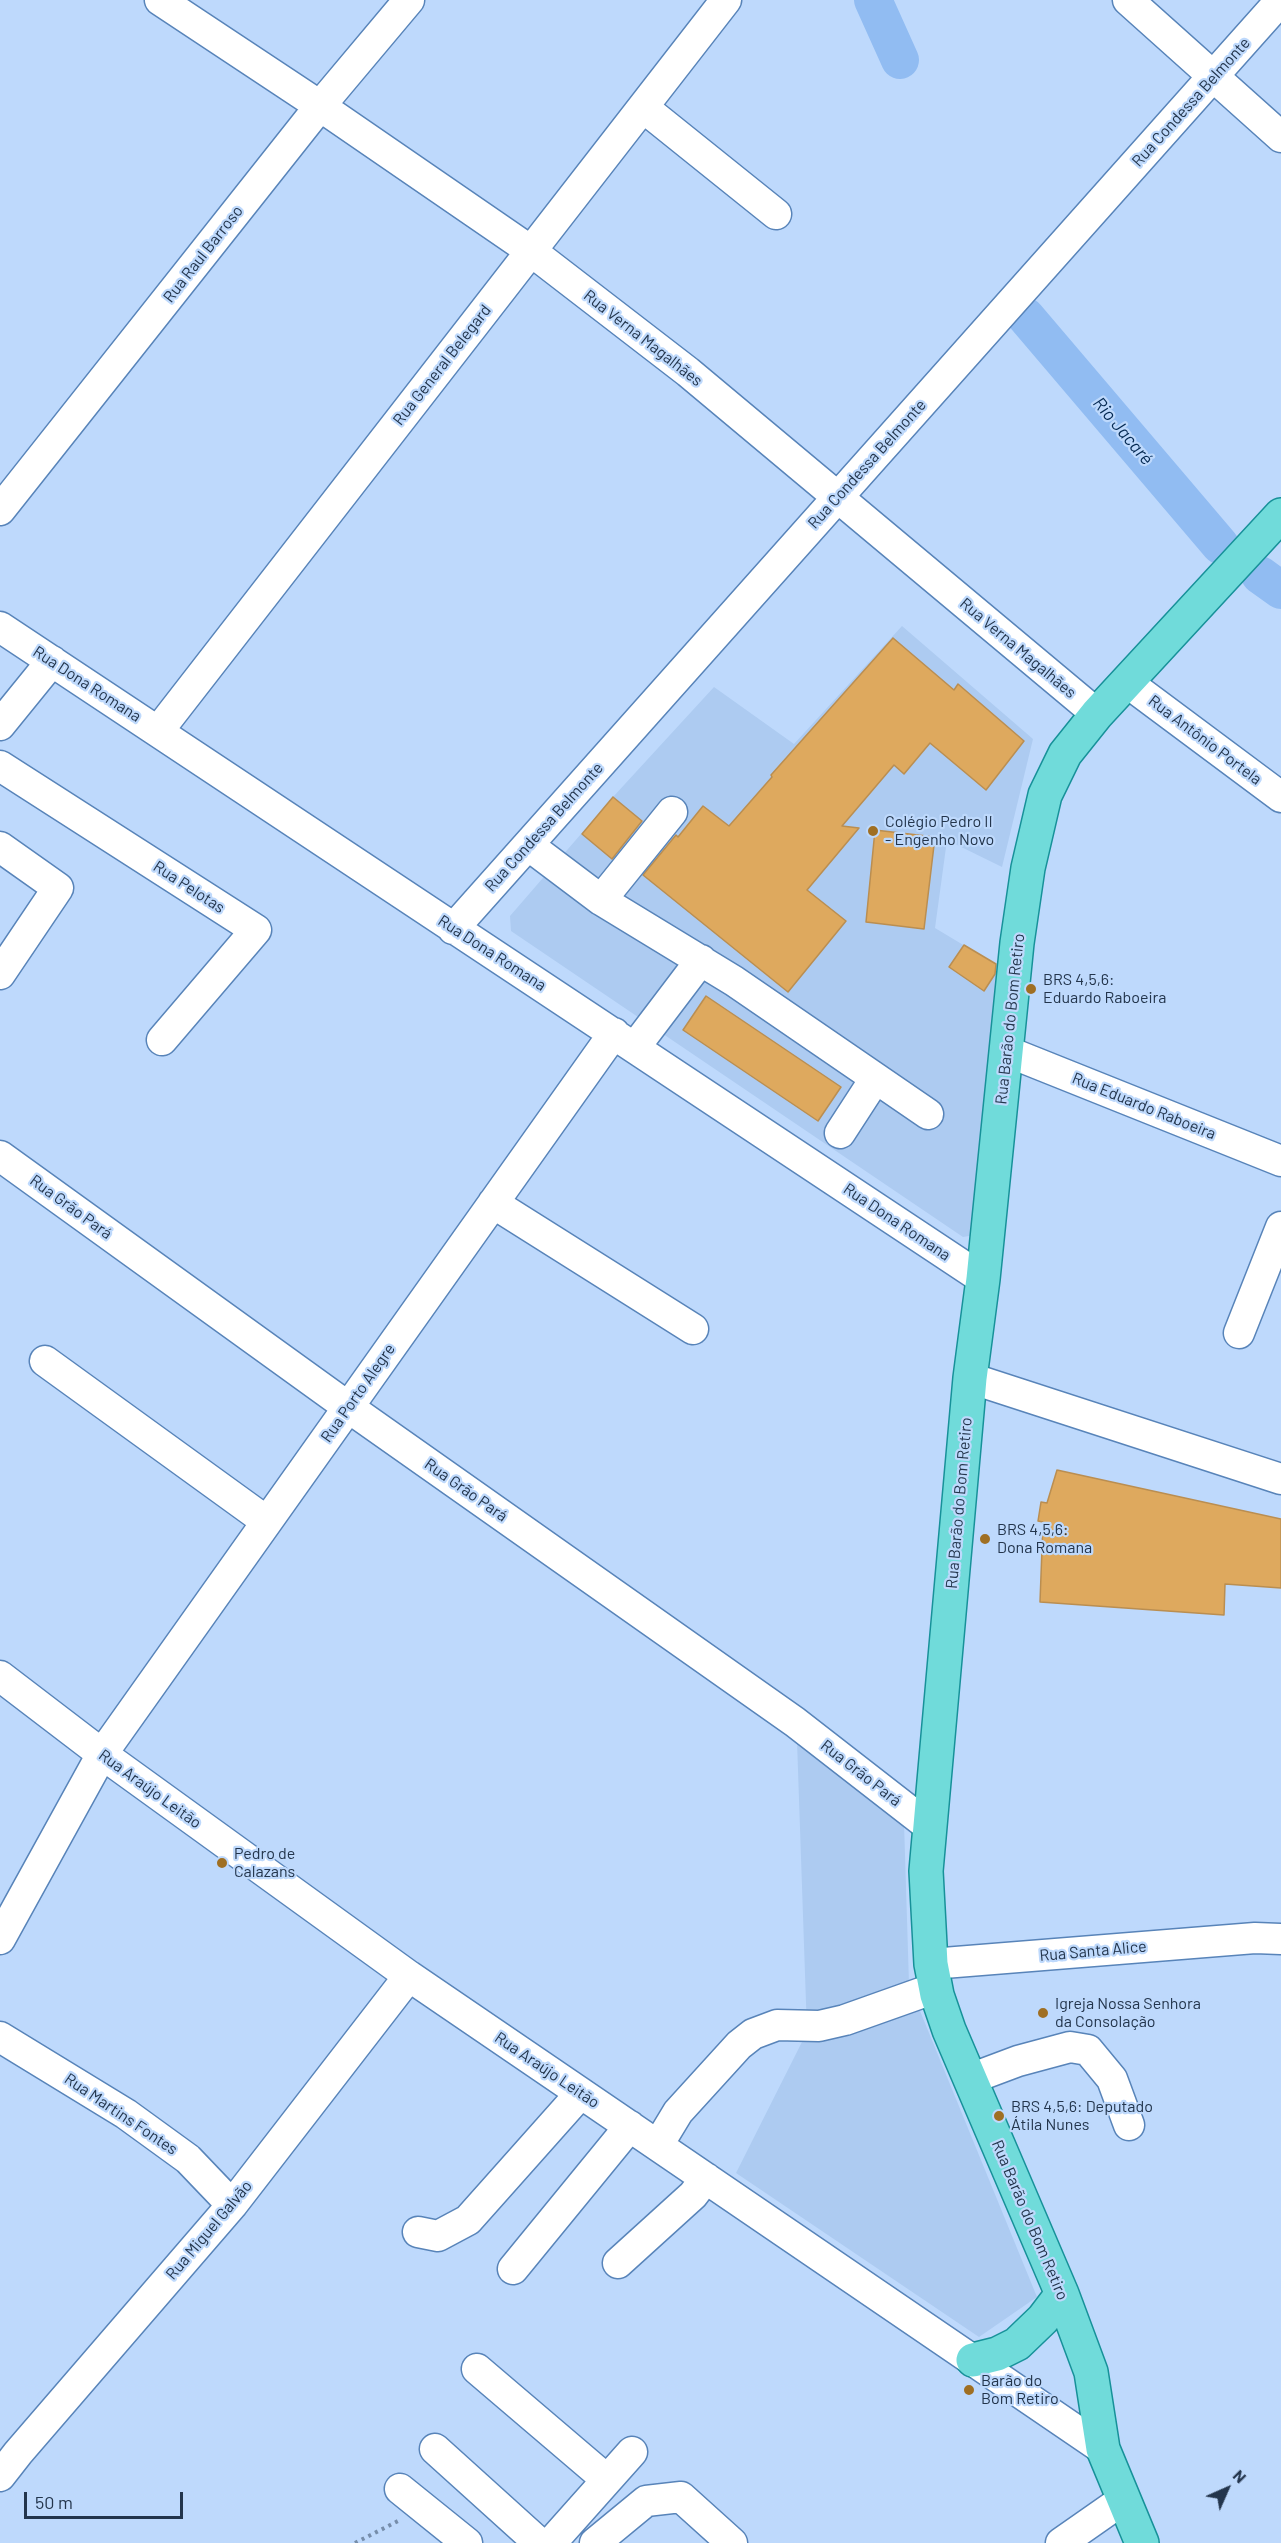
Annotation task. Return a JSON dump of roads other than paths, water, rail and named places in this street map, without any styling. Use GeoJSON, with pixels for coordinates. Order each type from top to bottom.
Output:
{"type":"FeatureCollection","features":[{"type":"Feature","properties":{"kind":"main road","name":"Rua Barão do Bom Retiro"},"geometry":{"type":"LineString","coordinates":[[1142,2543],[1103,2449],[1090,2373],[1062,2295],[949,2030],[933,1978],[926,1872],[970,1378],[983,1279],[1006,1051],[1028,868],[1045,795],[1065,754],[1097,714],[1281,515]]}},
{"type":"Feature","properties":{"kind":"main road"},"geometry":{"type":"LineString","coordinates":[[973,2360],[997,2355],[1017,2344],[1043,2319],[1062,2295]]}},
{"type":"Feature","properties":{"kind":"street","name":"Rua Verna Magalhães"},"geometry":{"type":"LineString","coordinates":[[160,0],[320,106],[531,251],[688,372],[1097,714]]}},
{"type":"Feature","properties":{"kind":"street","name":"Rua Raul Barroso"},"geometry":{"type":"LineString","coordinates":[[0,510],[320,106],[409,0]]}},
{"type":"Feature","properties":{"kind":"street","name":"Rua General Belegard"},"geometry":{"type":"LineString","coordinates":[[159,730],[726,0]]}},
{"type":"Feature","properties":{"kind":"street"},"geometry":{"type":"LineString","coordinates":[[1128,0],[1281,137]]}},
{"type":"Feature","properties":{"kind":"street","name":"Rua Condessa Belmonte"},"geometry":{"type":"LineString","coordinates":[[453,929],[1281,0]]}},
{"type":"Feature","properties":{"kind":"street"},"geometry":{"type":"LineString","coordinates":[[644,108],[776,214]]}},
{"type":"Feature","properties":{"kind":"street","name":"Rua Dona Romana"},"geometry":{"type":"LineString","coordinates":[[0,627],[159,730],[453,929],[625,1040],[983,1279]]}},
{"type":"Feature","properties":{"kind":"street"},"geometry":{"type":"LineString","coordinates":[[0,725],[52,661]]}},
{"type":"Feature","properties":{"kind":"street","name":"Rua Antônio Portela"},"geometry":{"type":"LineString","coordinates":[[1128,683],[1281,797]]}},
{"type":"Feature","properties":{"kind":"street","name":"Rua Pelotas"},"geometry":{"type":"LineString","coordinates":[[0,766],[256,930],[162,1040]]}},
{"type":"Feature","properties":{"kind":"street"},"geometry":{"type":"LineString","coordinates":[[601,900],[672,812]]}},
{"type":"Feature","properties":{"kind":"street"},"geometry":{"type":"LineString","coordinates":[[528,845],[601,900],[734,981],[928,1114]]}},
{"type":"Feature","properties":{"kind":"street"},"geometry":{"type":"LineString","coordinates":[[0,848],[58,888],[0,974]]}},
{"type":"Feature","properties":{"kind":"street","name":"Rua Porto Alegre"},"geometry":{"type":"LineString","coordinates":[[0,1939],[102,1754],[493,1203],[625,1040],[701,960]]}},
{"type":"Feature","properties":{"kind":"street","name":"Rua Eduardo Raboeira"},"geometry":{"type":"LineString","coordinates":[[1006,1051],[1281,1161]]}},
{"type":"Feature","properties":{"kind":"street"},"geometry":{"type":"LineString","coordinates":[[840,1133],[875,1079]]}},
{"type":"Feature","properties":{"kind":"street","name":"Rua Grão Pará"},"geometry":{"type":"LineString","coordinates":[[0,1156],[348,1407],[795,1722],[930,1827]]}},
{"type":"Feature","properties":{"kind":"street"},"geometry":{"type":"LineString","coordinates":[[493,1203],[693,1329]]}},
{"type":"Feature","properties":{"kind":"street"},"geometry":{"type":"LineString","coordinates":[[1239,1333],[1281,1227]]}},
{"type":"Feature","properties":{"kind":"street"},"geometry":{"type":"LineString","coordinates":[[45,1361],[266,1521]]}},
{"type":"Feature","properties":{"kind":"street"},"geometry":{"type":"LineString","coordinates":[[970,1378],[1281,1479]]}},
{"type":"Feature","properties":{"kind":"street","name":"Rua Araújo Leitão"},"geometry":{"type":"LineString","coordinates":[[0,1676],[102,1754],[409,1976],[1103,2449]]}},
{"type":"Feature","properties":{"kind":"street","name":"Rua Santa Alice"},"geometry":{"type":"LineString","coordinates":[[658,2145],[678,2112],[739,2045],[753,2034],[777,2025],[819,2026],[845,2020],[921,1993],[933,1978],[1268,1939]]}},
{"type":"Feature","properties":{"kind":"street","name":"Rua Miguel Galvão"},"geometry":{"type":"LineString","coordinates":[[0,2476],[9,2446],[232,2205],[409,1976]]}},
{"type":"Feature","properties":{"kind":"street","name":"Rua Martins Fontes"},"geometry":{"type":"LineString","coordinates":[[0,2037],[117,2109],[170,2146],[196,2167],[232,2205]]}},
{"type":"Feature","properties":{"kind":"street"},"geometry":{"type":"LineString","coordinates":[[970,2079],[1018,2061],[1070,2047],[1088,2050],[1112,2079],[1129,2125]]}},
{"type":"Feature","properties":{"kind":"street"},"geometry":{"type":"LineString","coordinates":[[418,2232],[438,2236],[468,2220],[582,2093]]}},
{"type":"Feature","properties":{"kind":"street"},"geometry":{"type":"LineString","coordinates":[[513,2269],[630,2126]]}},
{"type":"Feature","properties":{"kind":"street"},"geometry":{"type":"LineString","coordinates":[[618,2263],[693,2195],[706,2178]]}},
{"type":"Feature","properties":{"kind":"street"},"geometry":{"type":"LineString","coordinates":[[477,2369],[606,2480]]}},
{"type":"Feature","properties":{"kind":"street"},"geometry":{"type":"LineString","coordinates":[[435,2449],[539,2543]]}},
{"type":"Feature","properties":{"kind":"street"},"geometry":{"type":"LineString","coordinates":[[551,2543],[632,2452]]}},
{"type":"Feature","properties":{"kind":"street"},"geometry":{"type":"LineString","coordinates":[[400,2489],[467,2543]]}},
{"type":"Feature","properties":{"kind":"street"},"geometry":{"type":"LineString","coordinates":[[595,2543],[646,2501],[681,2497],[732,2543]]}},
{"type":"Feature","properties":{"kind":"street"},"geometry":{"type":"LineString","coordinates":[[1062,2543],[1124,2499]]}},
{"type":"Feature","properties":{"kind":"waterway","name":"Rio Jacaré"},"geometry":{"type":"LineString","coordinates":[[873,0],[900,60]]}},
{"type":"Feature","properties":{"kind":"waterway","name":"Rio Jacaré"},"geometry":{"type":"LineString","coordinates":[[1026,317],[1220,545]]}},
{"type":"Feature","properties":{"kind":"waterway","name":"Rio Jacaré"},"geometry":{"type":"LineString","coordinates":[[1260,575],[1281,590]]}},
{"type":"Feature","properties":{"kind":"place","name":"Colégio Pedro II - Engenho Novo"},"geometry":{"type":"Point","coordinates":[873,831]}},
{"type":"Feature","properties":{"kind":"place","name":"BRS 4,5,6: Eduardo Raboeira"},"geometry":{"type":"Point","coordinates":[1031,989]}},
{"type":"Feature","properties":{"kind":"place","name":"BRS 4,5,6: Dona Romana"},"geometry":{"type":"Point","coordinates":[985,1539]}},
{"type":"Feature","properties":{"kind":"place","name":"Pedro de Calazans"},"geometry":{"type":"Point","coordinates":[222,1863]}},
{"type":"Feature","properties":{"kind":"place","name":"Igreja Nossa Senhora da Consolação"},"geometry":{"type":"Point","coordinates":[1043,2013]}},
{"type":"Feature","properties":{"kind":"place","name":"BRS 4,5,6: Deputado Átila Nunes"},"geometry":{"type":"Point","coordinates":[999,2116]}},
{"type":"Feature","properties":{"kind":"place","name":"Barão do Bom Retiro"},"geometry":{"type":"Point","coordinates":[969,2390]}}]}
